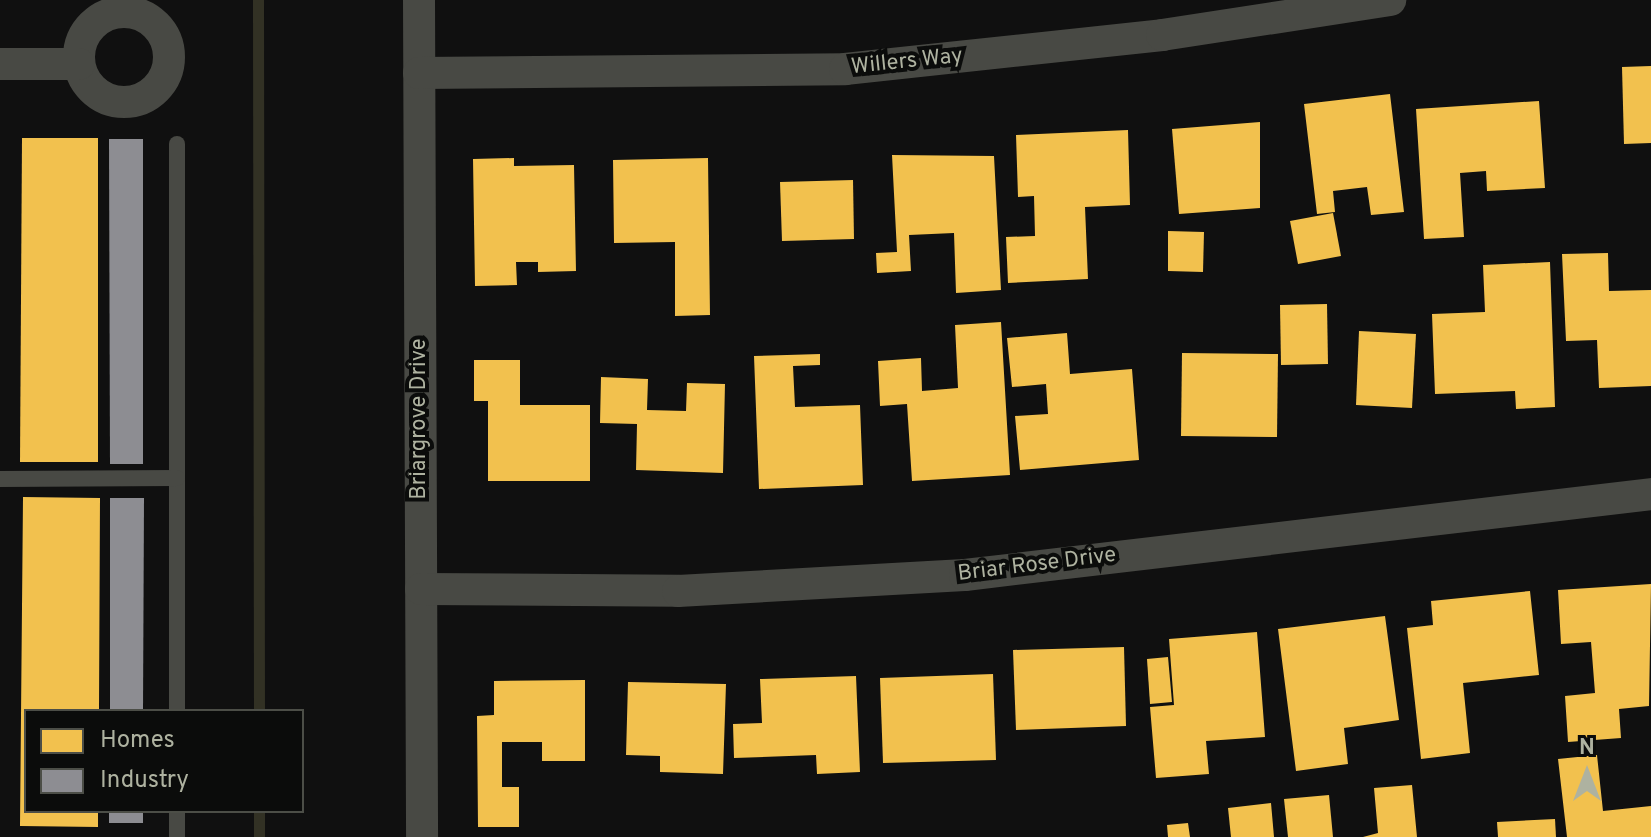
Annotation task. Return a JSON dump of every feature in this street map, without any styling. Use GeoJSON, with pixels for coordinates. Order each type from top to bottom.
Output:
{"type":"FeatureCollection","features":[{"type":"Feature","properties":{"kind":"street","name":"Briargrove Drive"},"geometry":{"type":"LineString","coordinates":[[419,0],[422,837]]}},
{"type":"Feature","properties":{"kind":"street","name":"Willers Way"},"geometry":{"type":"LineString","coordinates":[[419,73],[845,69],[1162,35],[1390,0]]}},
{"type":"Feature","properties":{"kind":"street"},"geometry":{"type":"LineString","coordinates":[[0,64],[79,64]]}},
{"type":"Feature","properties":{"kind":"street","name":"Briar Rose Drive"},"geometry":{"type":"LineString","coordinates":[[421,589],[678,591],[965,575],[1651,494]]}},
{"type":"Feature","properties":{"kind":"lane"},"geometry":{"type":"LineString","coordinates":[[177,144],[177,709]]}},
{"type":"Feature","properties":{"kind":"lane"},"geometry":{"type":"LineString","coordinates":[[0,479],[177,478]]}},
{"type":"Feature","properties":{"kind":"lane"},"geometry":{"type":"LineString","coordinates":[[177,813],[177,837]]}},
{"type":"Feature","properties":{"kind":"building: Homes"},"geometry":{"type":"Polygon","coordinates":[[[1651,66],[1651,143],[1624,144],[1622,67],[1651,66]]]}},
{"type":"Feature","properties":{"kind":"building: Homes"},"geometry":{"type":"Polygon","coordinates":[[[1390,94],[1404,212],[1371,215],[1367,187],[1333,191],[1335,212],[1317,214],[1304,104],[1390,94]]]}},
{"type":"Feature","properties":{"kind":"building: Homes"},"geometry":{"type":"Polygon","coordinates":[[[1539,101],[1545,188],[1487,191],[1486,171],[1460,173],[1464,237],[1424,239],[1416,109],[1539,101]]]}},
{"type":"Feature","properties":{"kind":"building: Homes"},"geometry":{"type":"Polygon","coordinates":[[[1260,122],[1260,208],[1179,214],[1172,129],[1260,122]]]}},
{"type":"Feature","properties":{"kind":"building: Homes"},"geometry":{"type":"Polygon","coordinates":[[[1128,130],[1130,205],[1085,207],[1088,279],[1008,283],[1006,237],[1035,236],[1034,196],[1018,197],[1016,135],[1128,130]]]}},
{"type":"Feature","properties":{"kind":"building: Homes"},"geometry":{"type":"Polygon","coordinates":[[[22,138],[98,138],[98,462],[20,462],[22,138]]]}},
{"type":"Feature","properties":{"kind":"building: Homes"},"geometry":{"type":"Polygon","coordinates":[[[892,155],[994,156],[1001,290],[956,293],[954,233],[909,235],[911,271],[877,273],[876,253],[897,252],[892,155]]]}},
{"type":"Feature","properties":{"kind":"building: Homes"},"geometry":{"type":"Polygon","coordinates":[[[514,158],[514,166],[574,165],[576,271],[538,272],[538,262],[516,262],[517,285],[475,286],[473,159],[514,158]]]}},
{"type":"Feature","properties":{"kind":"building: Homes"},"geometry":{"type":"Polygon","coordinates":[[[708,158],[710,315],[675,316],[675,242],[614,243],[613,160],[708,158]]]}},
{"type":"Feature","properties":{"kind":"building: Homes"},"geometry":{"type":"Polygon","coordinates":[[[853,180],[854,239],[782,241],[780,182],[853,180]]]}},
{"type":"Feature","properties":{"kind":"building: Homes"},"geometry":{"type":"Polygon","coordinates":[[[1333,213],[1341,256],[1298,264],[1290,221],[1333,213]]]}},
{"type":"Feature","properties":{"kind":"building: Homes"},"geometry":{"type":"Polygon","coordinates":[[[1168,231],[1204,232],[1203,272],[1168,271],[1168,231]]]}},
{"type":"Feature","properties":{"kind":"building: Homes"},"geometry":{"type":"Polygon","coordinates":[[[1608,253],[1609,291],[1651,290],[1651,386],[1599,388],[1597,340],[1566,341],[1562,254],[1608,253]]]}},
{"type":"Feature","properties":{"kind":"building: Homes"},"geometry":{"type":"Polygon","coordinates":[[[1550,262],[1555,407],[1516,409],[1515,391],[1435,394],[1432,314],[1485,312],[1483,265],[1550,262]]]}},
{"type":"Feature","properties":{"kind":"building: Homes"},"geometry":{"type":"Polygon","coordinates":[[[1327,304],[1328,364],[1281,365],[1280,305],[1327,304]]]}},
{"type":"Feature","properties":{"kind":"building: Homes"},"geometry":{"type":"Polygon","coordinates":[[[1001,322],[1010,475],[912,481],[907,404],[880,406],[878,361],[921,358],[922,391],[958,388],[955,325],[1001,322]]]}},
{"type":"Feature","properties":{"kind":"building: Homes"},"geometry":{"type":"Polygon","coordinates":[[[1359,331],[1416,334],[1412,408],[1356,405],[1359,331]]]}},
{"type":"Feature","properties":{"kind":"building: Homes"},"geometry":{"type":"Polygon","coordinates":[[[1067,333],[1070,374],[1132,369],[1139,460],[1020,470],[1015,416],[1048,414],[1046,384],[1012,387],[1007,338],[1067,333]]]}},
{"type":"Feature","properties":{"kind":"building: Homes"},"geometry":{"type":"Polygon","coordinates":[[[1182,353],[1278,354],[1277,437],[1181,436],[1182,353]]]}},
{"type":"Feature","properties":{"kind":"building: Homes"},"geometry":{"type":"Polygon","coordinates":[[[820,354],[820,365],[793,366],[795,407],[860,405],[863,485],[759,489],[754,356],[820,354]]]}},
{"type":"Feature","properties":{"kind":"building: Homes"},"geometry":{"type":"Polygon","coordinates":[[[474,360],[520,360],[520,405],[590,405],[590,481],[488,481],[488,401],[474,401],[474,360]]]}},
{"type":"Feature","properties":{"kind":"building: Homes"},"geometry":{"type":"Polygon","coordinates":[[[601,377],[648,379],[647,410],[686,411],[687,383],[725,384],[723,473],[636,470],[637,424],[600,423],[601,377]]]}},
{"type":"Feature","properties":{"kind":"building: Homes"},"geometry":{"type":"Polygon","coordinates":[[[23,497],[100,498],[99,709],[24,709],[24,813],[98,813],[98,827],[20,826],[23,497]]]}},
{"type":"Feature","properties":{"kind":"building: Homes"},"geometry":{"type":"Polygon","coordinates":[[[1651,584],[1649,706],[1619,709],[1621,738],[1568,742],[1565,696],[1595,693],[1591,642],[1561,644],[1558,590],[1651,584]]]}},
{"type":"Feature","properties":{"kind":"building: Homes"},"geometry":{"type":"Polygon","coordinates":[[[1530,591],[1539,675],[1463,683],[1470,753],[1421,759],[1407,628],[1433,625],[1431,601],[1530,591]]]}},
{"type":"Feature","properties":{"kind":"building: Homes"},"geometry":{"type":"Polygon","coordinates":[[[1385,616],[1399,720],[1344,728],[1348,764],[1296,771],[1278,629],[1385,616]]]}},
{"type":"Feature","properties":{"kind":"building: Homes"},"geometry":{"type":"Polygon","coordinates":[[[1257,632],[1265,737],[1206,741],[1209,774],[1156,778],[1150,707],[1174,705],[1169,639],[1257,632]]]}},
{"type":"Feature","properties":{"kind":"building: Homes"},"geometry":{"type":"Polygon","coordinates":[[[1124,647],[1126,726],[1016,730],[1013,650],[1124,647]]]}},
{"type":"Feature","properties":{"kind":"building: Homes"},"geometry":{"type":"Polygon","coordinates":[[[1168,657],[1172,702],[1150,704],[1147,659],[1168,657]]]}},
{"type":"Feature","properties":{"kind":"building: Homes"},"geometry":{"type":"Polygon","coordinates":[[[993,674],[996,760],[883,763],[880,678],[993,674]]]}},
{"type":"Feature","properties":{"kind":"building: Homes"},"geometry":{"type":"Polygon","coordinates":[[[856,676],[860,772],[817,774],[816,755],[734,758],[733,724],[762,723],[760,679],[856,676]]]}},
{"type":"Feature","properties":{"kind":"building: Homes"},"geometry":{"type":"Polygon","coordinates":[[[585,680],[585,761],[542,761],[542,742],[502,742],[502,787],[519,787],[519,827],[478,827],[477,716],[494,715],[494,681],[585,680]]]}},
{"type":"Feature","properties":{"kind":"building: Homes"},"geometry":{"type":"Polygon","coordinates":[[[628,682],[726,684],[723,774],[660,772],[660,756],[626,755],[628,682]]]}},
{"type":"Feature","properties":{"kind":"building: Homes"},"geometry":{"type":"Polygon","coordinates":[[[1597,755],[1603,811],[1651,806],[1651,837],[1567,837],[1558,759],[1597,755]]]}},
{"type":"Feature","properties":{"kind":"building: Homes"},"geometry":{"type":"Polygon","coordinates":[[[1412,785],[1417,837],[1363,837],[1378,833],[1374,788],[1412,785]]]}},
{"type":"Feature","properties":{"kind":"building: Homes"},"geometry":{"type":"Polygon","coordinates":[[[1329,795],[1333,837],[1288,837],[1284,799],[1329,795]]]}},
{"type":"Feature","properties":{"kind":"building: Homes"},"geometry":{"type":"Polygon","coordinates":[[[1271,803],[1274,837],[1231,837],[1228,808],[1271,803]]]}},
{"type":"Feature","properties":{"kind":"building: Homes"},"geometry":{"type":"Polygon","coordinates":[[[1555,819],[1556,837],[1498,837],[1497,822],[1555,819]]]}},
{"type":"Feature","properties":{"kind":"building: Homes"},"geometry":{"type":"Polygon","coordinates":[[[1188,823],[1190,837],[1168,837],[1167,825],[1188,823]]]}},
{"type":"Feature","properties":{"kind":"building: Industry"},"geometry":{"type":"Polygon","coordinates":[[[109,139],[143,139],[143,464],[110,464],[109,139]]]}},
{"type":"Feature","properties":{"kind":"building: Industry"},"geometry":{"type":"Polygon","coordinates":[[[110,498],[144,498],[143,709],[110,709],[110,498]]]}},
{"type":"Feature","properties":{"kind":"building: Industry"},"geometry":{"type":"Polygon","coordinates":[[[109,813],[143,813],[143,823],[109,823],[109,813]]]}},
{"type":"Feature","properties":{"kind":"waterway"},"geometry":{"type":"LineString","coordinates":[[258,0],[259,709]]}},
{"type":"Feature","properties":{"kind":"waterway"},"geometry":{"type":"LineString","coordinates":[[259,813],[259,837]]}}]}
